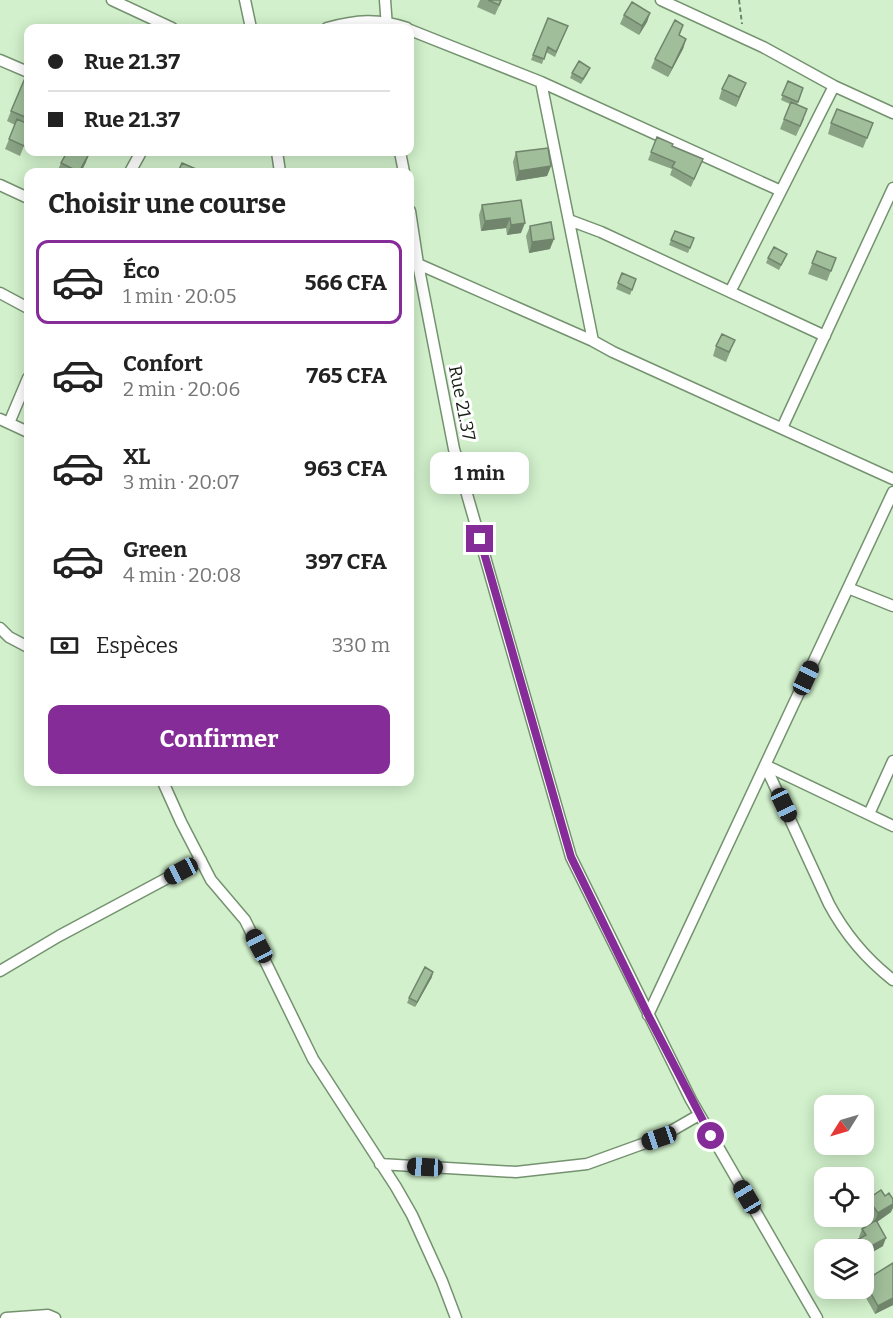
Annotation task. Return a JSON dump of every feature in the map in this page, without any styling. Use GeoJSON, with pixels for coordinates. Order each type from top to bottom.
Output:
{"type":"FeatureCollection","features":[{"type":"Feature","properties":{"kind":"street"},"geometry":{"type":"LineString","coordinates":[[112,0],[163,24]]}},
{"type":"Feature","properties":{"kind":"street"},"geometry":{"type":"LineString","coordinates":[[245,0],[251,24]]}},
{"type":"Feature","properties":{"kind":"street"},"geometry":{"type":"LineString","coordinates":[[384,0],[387,24]]}},
{"type":"Feature","properties":{"kind":"street"},"geometry":{"type":"LineString","coordinates":[[661,0],[763,47],[834,86],[893,113]]}},
{"type":"Feature","properties":{"kind":"street"},"geometry":{"type":"LineString","coordinates":[[346,24],[360,21],[380,24]]}},
{"type":"Feature","properties":{"kind":"street"},"geometry":{"type":"LineString","coordinates":[[414,31],[541,82],[781,191]]}},
{"type":"Feature","properties":{"kind":"street"},"geometry":{"type":"LineString","coordinates":[[0,60],[24,70]]}},
{"type":"Feature","properties":{"kind":"street"},"geometry":{"type":"LineString","coordinates":[[541,82],[593,341]]}},
{"type":"Feature","properties":{"kind":"street"},"geometry":{"type":"LineString","coordinates":[[730,292],[834,86]]}},
{"type":"Feature","properties":{"kind":"street"},"geometry":{"type":"LineString","coordinates":[[0,185],[24,196]]}},
{"type":"Feature","properties":{"kind":"street"},"geometry":{"type":"LineString","coordinates":[[782,428],[893,188]]}},
{"type":"Feature","properties":{"kind":"street"},"geometry":{"type":"LineString","coordinates":[[569,220],[601,232],[825,336]]}},
{"type":"Feature","properties":{"kind":"street","name":"Rue 21.37"},"geometry":{"type":"LineString","coordinates":[[414,238],[454,449],[571,857],[699,1115],[817,1318]]}},
{"type":"Feature","properties":{"kind":"street"},"geometry":{"type":"LineString","coordinates":[[418,264],[593,341],[893,479]]}},
{"type":"Feature","properties":{"kind":"street"},"geometry":{"type":"LineString","coordinates":[[0,293],[24,306]]}},
{"type":"Feature","properties":{"kind":"street"},"geometry":{"type":"LineString","coordinates":[[24,385],[3,421],[24,430]]}},
{"type":"Feature","properties":{"kind":"street"},"geometry":{"type":"LineString","coordinates":[[648,1015],[893,492]]}},
{"type":"Feature","properties":{"kind":"street"},"geometry":{"type":"LineString","coordinates":[[848,588],[893,606]]}},
{"type":"Feature","properties":{"kind":"street"},"geometry":{"type":"LineString","coordinates":[[0,628],[9,637],[24,645]]}},
{"type":"Feature","properties":{"kind":"street"},"geometry":{"type":"LineString","coordinates":[[869,814],[893,761]]}},
{"type":"Feature","properties":{"kind":"street"},"geometry":{"type":"LineString","coordinates":[[765,765],[893,826]]}},
{"type":"Feature","properties":{"kind":"street"},"geometry":{"type":"LineString","coordinates":[[765,765],[829,904],[841,925],[860,950],[893,980]]}},
{"type":"Feature","properties":{"kind":"street"},"geometry":{"type":"LineString","coordinates":[[165,786],[211,880],[245,920],[313,1059],[412,1215],[456,1318]]}},
{"type":"Feature","properties":{"kind":"street"},"geometry":{"type":"LineString","coordinates":[[0,970],[201,860]]}},
{"type":"Feature","properties":{"kind":"street"},"geometry":{"type":"LineString","coordinates":[[380,1164],[516,1172],[587,1164],[659,1138],[699,1115]]}},
{"type":"Feature","properties":{"kind":"street"},"geometry":{"type":"LineString","coordinates":[[6,1318],[48,1315],[55,1318]]}},
{"type":"Feature","properties":{"kind":"path"},"geometry":{"type":"LineString","coordinates":[[739,0],[741,21],[748,41]]}},
{"type":"Feature","properties":{"kind":"building"},"geometry":{"type":"Polygon","coordinates":[[[488,0],[501,0],[499,5],[488,0]]]}},
{"type":"Feature","properties":{"kind":"building"},"geometry":{"type":"Polygon","coordinates":[[[632,2],[650,13],[642,26],[624,15],[632,2]]]}},
{"type":"Feature","properties":{"kind":"building"},"geometry":{"type":"Polygon","coordinates":[[[548,18],[568,26],[556,52],[548,47],[544,59],[533,55],[548,18]]]}},
{"type":"Feature","properties":{"kind":"building"},"geometry":{"type":"Polygon","coordinates":[[[675,20],[683,25],[679,35],[686,39],[672,68],[655,59],[675,20]]]}},
{"type":"Feature","properties":{"kind":"building"},"geometry":{"type":"Polygon","coordinates":[[[579,61],[590,68],[583,79],[572,73],[579,61]]]}},
{"type":"Feature","properties":{"kind":"building"},"geometry":{"type":"Polygon","coordinates":[[[729,75],[746,83],[739,97],[722,89],[729,75]]]}},
{"type":"Feature","properties":{"kind":"building"},"geometry":{"type":"Polygon","coordinates":[[[24,80],[24,117],[11,111],[24,80]]]}},
{"type":"Feature","properties":{"kind":"building"},"geometry":{"type":"Polygon","coordinates":[[[788,81],[803,88],[798,102],[782,95],[788,81]]]}},
{"type":"Feature","properties":{"kind":"building"},"geometry":{"type":"Polygon","coordinates":[[[791,102],[807,109],[800,126],[784,119],[791,102]]]}},
{"type":"Feature","properties":{"kind":"building"},"geometry":{"type":"Polygon","coordinates":[[[837,109],[873,123],[867,138],[831,123],[837,109]]]}},
{"type":"Feature","properties":{"kind":"building"},"geometry":{"type":"Polygon","coordinates":[[[17,119],[24,122],[24,146],[9,139],[17,119]]]}},
{"type":"Feature","properties":{"kind":"building"},"geometry":{"type":"Polygon","coordinates":[[[657,137],[703,159],[694,179],[672,167],[675,162],[651,152],[657,137]]]}},
{"type":"Feature","properties":{"kind":"building"},"geometry":{"type":"Polygon","coordinates":[[[548,148],[551,166],[519,171],[516,152],[548,148]]]}},
{"type":"Feature","properties":{"kind":"building"},"geometry":{"type":"Polygon","coordinates":[[[65,156],[88,156],[81,168],[71,168],[61,163],[65,156]]]}},
{"type":"Feature","properties":{"kind":"building"},"geometry":{"type":"Polygon","coordinates":[[[182,163],[194,168],[180,168],[182,163]]]}},
{"type":"Feature","properties":{"kind":"building"},"geometry":{"type":"Polygon","coordinates":[[[521,200],[525,223],[511,225],[510,218],[485,221],[482,205],[521,200]]]}},
{"type":"Feature","properties":{"kind":"building"},"geometry":{"type":"Polygon","coordinates":[[[551,222],[554,239],[532,242],[530,226],[551,222]]]}},
{"type":"Feature","properties":{"kind":"building"},"geometry":{"type":"Polygon","coordinates":[[[675,231],[694,238],[690,248],[671,240],[675,231]]]}},
{"type":"Feature","properties":{"kind":"building"},"geometry":{"type":"Polygon","coordinates":[[[774,247],[787,254],[781,265],[768,258],[774,247]]]}},
{"type":"Feature","properties":{"kind":"building"},"geometry":{"type":"Polygon","coordinates":[[[817,251],[836,258],[831,271],[812,263],[817,251]]]}},
{"type":"Feature","properties":{"kind":"building"},"geometry":{"type":"Polygon","coordinates":[[[622,273],[636,279],[632,290],[618,283],[622,273]]]}},
{"type":"Feature","properties":{"kind":"building"},"geometry":{"type":"Polygon","coordinates":[[[722,334],[735,340],[729,352],[716,346],[722,334]]]}},
{"type":"Feature","properties":{"kind":"building"},"geometry":{"type":"Polygon","coordinates":[[[425,967],[433,972],[417,1002],[409,998],[425,967]]]}},
{"type":"Feature","properties":{"kind":"building"},"geometry":{"type":"Polygon","coordinates":[[[881,1190],[885,1196],[889,1193],[893,1204],[878,1213],[874,1207],[874,1195],[881,1190]]]}},
{"type":"Feature","properties":{"kind":"building"},"geometry":{"type":"Polygon","coordinates":[[[876,1220],[886,1238],[874,1245],[874,1239],[859,1239],[866,1235],[862,1229],[874,1227],[876,1220]]]}},
{"type":"Feature","properties":{"kind":"building"},"geometry":{"type":"Polygon","coordinates":[[[893,1263],[893,1298],[878,1306],[874,1299],[874,1275],[893,1263]]]}},
{"type":"Feature","properties":{"kind":"route"},"geometry":{"type":"LineString","coordinates":[[480,539],[571,857],[648,1015],[711,1136]]}}]}
